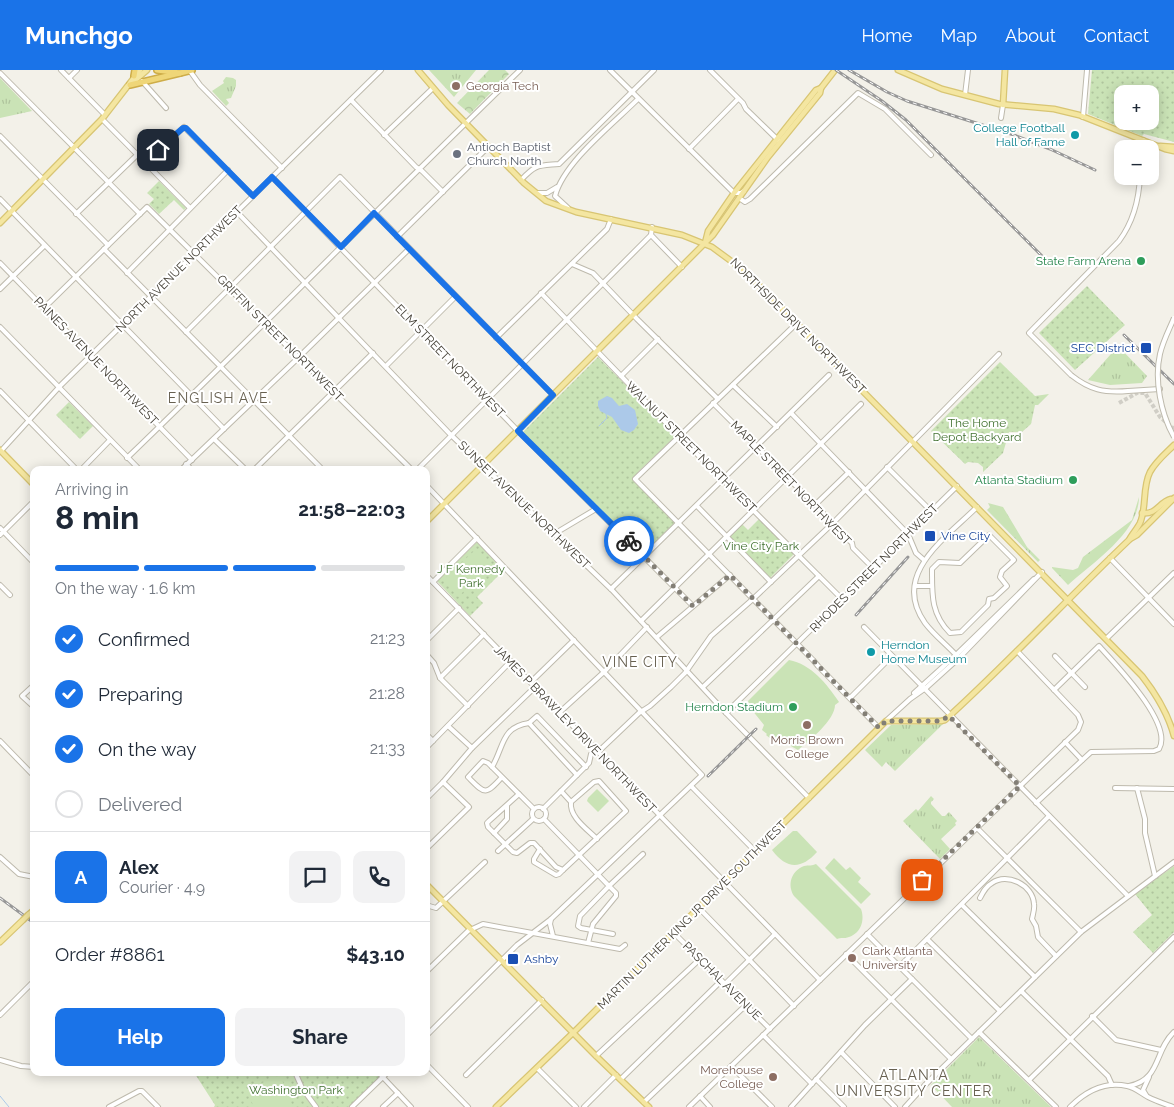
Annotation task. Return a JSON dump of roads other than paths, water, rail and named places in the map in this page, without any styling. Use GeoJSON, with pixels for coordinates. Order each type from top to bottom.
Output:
{"type":"FeatureCollection","features":[{"type":"Feature","properties":{"kind":"highway"},"geometry":{"type":"LineString","coordinates":[[157,70],[180,73]]}},
{"type":"Feature","properties":{"kind":"highway"},"geometry":{"type":"LineString","coordinates":[[130,85],[191,70]]}},
{"type":"Feature","properties":{"kind":"main road"},"geometry":{"type":"LineString","coordinates":[[0,224],[103,117],[135,73],[140,70]]}},
{"type":"Feature","properties":{"kind":"main road"},"geometry":{"type":"LineString","coordinates":[[124,90],[147,70]]}},
{"type":"Feature","properties":{"kind":"main road","name":"NORTHSIDE DRIVE NORTHWEST"},"geometry":{"type":"LineString","coordinates":[[418,70],[466,124],[520,180],[554,204],[570,210],[676,232],[705,244],[735,262],[913,441],[1041,574],[1107,638],[1154,692],[1172,723],[1174,732]]}},
{"type":"Feature","properties":{"kind":"main road"},"geometry":{"type":"LineString","coordinates":[[705,244],[708,231],[734,193],[778,140],[820,94],[821,88],[835,70]]}},
{"type":"Feature","properties":{"kind":"main road"},"geometry":{"type":"LineString","coordinates":[[898,70],[926,83],[1003,105],[1054,110],[1083,116],[1144,140]]}},
{"type":"Feature","properties":{"kind":"main road"},"geometry":{"type":"LineString","coordinates":[[1003,105],[1005,70]]}},
{"type":"Feature","properties":{"kind":"main road"},"geometry":{"type":"LineString","coordinates":[[430,518],[705,244],[778,140]]}},
{"type":"Feature","properties":{"kind":"main road"},"geometry":{"type":"LineString","coordinates":[[1159,146],[1174,147]]}},
{"type":"Feature","properties":{"kind":"main road"},"geometry":{"type":"LineString","coordinates":[[1159,146],[1174,151]]}},
{"type":"Feature","properties":{"kind":"main road"},"geometry":{"type":"LineString","coordinates":[[1129,540],[1139,524],[1146,485],[1152,468],[1174,445]]}},
{"type":"Feature","properties":{"kind":"main road"},"geometry":{"type":"LineString","coordinates":[[0,450],[30,481]]}},
{"type":"Feature","properties":{"kind":"main road"},"geometry":{"type":"LineString","coordinates":[[1142,513],[1153,512],[1167,500],[1174,499]]}},
{"type":"Feature","properties":{"kind":"main road"},"geometry":{"type":"LineString","coordinates":[[886,721],[941,721],[949,716],[1110,558],[1174,499]]}},
{"type":"Feature","properties":{"kind":"main road","name":"MARTIN LUTHER KING JR DRIVE SOUTHWEST"},"geometry":{"type":"LineString","coordinates":[[499,1106],[886,721]]}},
{"type":"Feature","properties":{"kind":"main road"},"geometry":{"type":"LineString","coordinates":[[430,888],[649,1107]]}},
{"type":"Feature","properties":{"kind":"main road"},"geometry":{"type":"LineString","coordinates":[[0,942],[30,914]]}},
{"type":"Feature","properties":{"kind":"street"},"geometry":{"type":"LineString","coordinates":[[61,70],[137,155],[190,208]]}},
{"type":"Feature","properties":{"kind":"street"},"geometry":{"type":"LineString","coordinates":[[68,78],[76,70]]}},
{"type":"Feature","properties":{"kind":"street"},"geometry":{"type":"LineString","coordinates":[[191,70],[205,89],[282,168]]}},
{"type":"Feature","properties":{"kind":"street","name":"NORTH AVENUE NORTHWEST"},"geometry":{"type":"LineString","coordinates":[[0,450],[122,325],[381,70]]}},
{"type":"Feature","properties":{"kind":"street"},"geometry":{"type":"LineString","coordinates":[[610,70],[734,193],[741,193],[746,188]]}},
{"type":"Feature","properties":{"kind":"street"},"geometry":{"type":"LineString","coordinates":[[520,180],[534,168],[548,164],[559,164],[654,70]]}},
{"type":"Feature","properties":{"kind":"street"},"geometry":{"type":"LineString","coordinates":[[710,70],[778,140]]}},
{"type":"Feature","properties":{"kind":"street"},"geometry":{"type":"LineString","coordinates":[[965,95],[968,70]]}},
{"type":"Feature","properties":{"kind":"street"},"geometry":{"type":"LineString","coordinates":[[1083,116],[1088,70]]}},
{"type":"Feature","properties":{"kind":"street"},"geometry":{"type":"LineString","coordinates":[[128,458],[466,124],[517,71]]}},
{"type":"Feature","properties":{"kind":"street"},"geometry":{"type":"LineString","coordinates":[[0,73],[140,214],[44,308]]}},
{"type":"Feature","properties":{"kind":"street"},"geometry":{"type":"LineString","coordinates":[[142,81],[166,108]]}},
{"type":"Feature","properties":{"kind":"street"},"geometry":{"type":"LineString","coordinates":[[384,135],[433,88]]}},
{"type":"Feature","properties":{"kind":"street"},"geometry":{"type":"LineString","coordinates":[[739,198],[745,202],[750,199],[858,93],[885,110],[931,155]]}},
{"type":"Feature","properties":{"kind":"street"},"geometry":{"type":"LineString","coordinates":[[570,210],[555,196],[557,187],[570,166],[638,99]]}},
{"type":"Feature","properties":{"kind":"street"},"geometry":{"type":"LineString","coordinates":[[689,149],[738,99]]}},
{"type":"Feature","properties":{"kind":"street"},"geometry":{"type":"LineString","coordinates":[[350,100],[443,192]]}},
{"type":"Feature","properties":{"kind":"street"},"geometry":{"type":"LineString","coordinates":[[1001,118],[1003,105]]}},
{"type":"Feature","properties":{"kind":"street"},"geometry":{"type":"LineString","coordinates":[[145,163],[184,127],[253,196]]}},
{"type":"Feature","properties":{"kind":"street"},"geometry":{"type":"LineString","coordinates":[[0,136],[108,245]]}},
{"type":"Feature","properties":{"kind":"street"},"geometry":{"type":"LineString","coordinates":[[0,145],[4,140]]}},
{"type":"Feature","properties":{"kind":"street"},"geometry":{"type":"LineString","coordinates":[[397,237],[488,147]]}},
{"type":"Feature","properties":{"kind":"street"},"geometry":{"type":"LineString","coordinates":[[76,214],[137,155]]}},
{"type":"Feature","properties":{"kind":"street"},"geometry":{"type":"LineString","coordinates":[[127,273],[228,170]]}},
{"type":"Feature","properties":{"kind":"street","name":"ELM STREET NORTHWEST"},"geometry":{"type":"LineString","coordinates":[[272,177],[518,431],[693,606]]}},
{"type":"Feature","properties":{"kind":"street"},"geometry":{"type":"LineString","coordinates":[[186,332],[340,177],[553,395]]}},
{"type":"Feature","properties":{"kind":"street"},"geometry":{"type":"LineString","coordinates":[[1139,185],[1137,205],[1126,232],[1120,241],[1029,333],[1071,376],[1087,386],[1102,391],[1160,388]]}},
{"type":"Feature","properties":{"kind":"street"},"geometry":{"type":"LineString","coordinates":[[535,192],[547,193],[557,187]]}},
{"type":"Feature","properties":{"kind":"street"},"geometry":{"type":"LineString","coordinates":[[0,199],[224,429]]}},
{"type":"Feature","properties":{"kind":"street","name":"GRIFFIN STREET NORTHWEST"},"geometry":{"type":"LineString","coordinates":[[140,214],[148,207],[408,466]]}},
{"type":"Feature","properties":{"kind":"street","name":"SUNSET AVENUE NORTHWEST"},"geometry":{"type":"LineString","coordinates":[[237,212],[482,466],[611,589],[726,713],[810,798]]}},
{"type":"Feature","properties":{"kind":"street"},"geometry":{"type":"LineString","coordinates":[[496,338],[607,229],[611,219]]}},
{"type":"Feature","properties":{"kind":"street"},"geometry":{"type":"LineString","coordinates":[[421,466],[651,235],[652,227]]}},
{"type":"Feature","properties":{"kind":"street"},"geometry":{"type":"LineString","coordinates":[[651,235],[682,267]]}},
{"type":"Feature","properties":{"kind":"street"},"geometry":{"type":"LineString","coordinates":[[0,289],[44,246]]}},
{"type":"Feature","properties":{"kind":"street"},"geometry":{"type":"LineString","coordinates":[[186,464],[300,357],[409,249]]}},
{"type":"Feature","properties":{"kind":"street"},"geometry":{"type":"LineString","coordinates":[[104,250],[319,466]]}},
{"type":"Feature","properties":{"kind":"street","name":"PAINES AVENUE NORTHWEST"},"geometry":{"type":"LineString","coordinates":[[0,263],[192,460]]}},
{"type":"Feature","properties":{"kind":"street"},"geometry":{"type":"LineString","coordinates":[[572,264],[589,270],[718,399]]}},
{"type":"Feature","properties":{"kind":"street","name":"WALNUT STREET NORTHWEST"},"geometry":{"type":"LineString","coordinates":[[541,294],[679,436],[842,599]]}},
{"type":"Feature","properties":{"kind":"street"},"geometry":{"type":"LineString","coordinates":[[386,366],[456,297]]}},
{"type":"Feature","properties":{"kind":"street"},"geometry":{"type":"LineString","coordinates":[[1174,318],[1159,356],[1160,388],[1166,420],[1174,437]]}},
{"type":"Feature","properties":{"kind":"street"},"geometry":{"type":"LineString","coordinates":[[797,323],[635,479],[879,728]]}},
{"type":"Feature","properties":{"kind":"street"},"geometry":{"type":"LineString","coordinates":[[0,327],[136,466]]}},
{"type":"Feature","properties":{"kind":"street"},"geometry":{"type":"LineString","coordinates":[[621,376],[658,339]]}},
{"type":"Feature","properties":{"kind":"street"},"geometry":{"type":"LineString","coordinates":[[258,466],[373,353]]}},
{"type":"Feature","properties":{"kind":"street"},"geometry":{"type":"LineString","coordinates":[[534,809],[543,808],[589,763],[591,754],[659,699],[687,670],[711,636],[833,523],[999,354]]}},
{"type":"Feature","properties":{"kind":"street"},"geometry":{"type":"LineString","coordinates":[[611,589],[829,375]]}},
{"type":"Feature","properties":{"kind":"street"},"geometry":{"type":"LineString","coordinates":[[733,385],[777,427]]}},
{"type":"Feature","properties":{"kind":"street"},"geometry":{"type":"LineString","coordinates":[[0,391],[75,466]]}},
{"type":"Feature","properties":{"kind":"street","name":"MAPLE STREET NORTHWEST"},"geometry":{"type":"LineString","coordinates":[[713,403],[833,523],[834,527],[852,543],[853,548],[868,563]]}},
{"type":"Feature","properties":{"kind":"street"},"geometry":{"type":"LineString","coordinates":[[641,620],[861,404]]}},
{"type":"Feature","properties":{"kind":"street"},"geometry":{"type":"LineString","coordinates":[[790,413],[908,534],[916,553],[924,560]]}},
{"type":"Feature","properties":{"kind":"street"},"geometry":{"type":"LineString","coordinates":[[214,438],[242,466]]}},
{"type":"Feature","properties":{"kind":"street"},"geometry":{"type":"LineString","coordinates":[[83,466],[110,440]]}},
{"type":"Feature","properties":{"kind":"street"},"geometry":{"type":"LineString","coordinates":[[888,466],[931,511]]}},
{"type":"Feature","properties":{"kind":"street"},"geometry":{"type":"LineString","coordinates":[[815,505],[849,472]]}},
{"type":"Feature","properties":{"kind":"street","name":"RHODES STREET NORTHWEST"},"geometry":{"type":"LineString","coordinates":[[726,713],[957,486]]}},
{"type":"Feature","properties":{"kind":"street"},"geometry":{"type":"LineString","coordinates":[[430,489],[702,775],[551,919],[502,960],[430,1032]]}},
{"type":"Feature","properties":{"kind":"street"},"geometry":{"type":"LineString","coordinates":[[30,505],[1,532],[30,559]]}},
{"type":"Feature","properties":{"kind":"street"},"geometry":{"type":"LineString","coordinates":[[697,506],[771,582]]}},
{"type":"Feature","properties":{"kind":"street"},"geometry":{"type":"LineString","coordinates":[[958,656],[925,623],[916,602],[915,586],[917,575],[924,560],[977,507]]}},
{"type":"Feature","properties":{"kind":"street"},"geometry":{"type":"LineString","coordinates":[[554,534],[596,509]]}},
{"type":"Feature","properties":{"kind":"street"},"geometry":{"type":"LineString","coordinates":[[990,535],[1014,560],[1002,571],[1000,577],[1007,586],[994,598],[989,599],[988,606],[961,632],[950,633],[936,616],[932,586],[932,569],[934,566],[939,562],[960,563],[990,535]]}},
{"type":"Feature","properties":{"kind":"street"},"geometry":{"type":"LineString","coordinates":[[433,582],[477,538]]}},
{"type":"Feature","properties":{"kind":"street"},"geometry":{"type":"LineString","coordinates":[[1110,558],[1174,624]]}},
{"type":"Feature","properties":{"kind":"street"},"geometry":{"type":"LineString","coordinates":[[1107,638],[1174,573]]}},
{"type":"Feature","properties":{"kind":"street"},"geometry":{"type":"LineString","coordinates":[[886,721],[958,656],[1041,574]]}},
{"type":"Feature","properties":{"kind":"street"},"geometry":{"type":"LineString","coordinates":[[656,637],[730,575]]}},
{"type":"Feature","properties":{"kind":"street"},"geometry":{"type":"LineString","coordinates":[[703,687],[819,576]]}},
{"type":"Feature","properties":{"kind":"street","name":"JAMES P BRAWLEY DRIVE NORTHWEST"},"geometry":{"type":"LineString","coordinates":[[430,579],[820,980]]}},
{"type":"Feature","properties":{"kind":"street"},"geometry":{"type":"LineString","coordinates":[[0,585],[10,595]]}},
{"type":"Feature","properties":{"kind":"street"},"geometry":{"type":"LineString","coordinates":[[915,586],[932,586]]}},
{"type":"Feature","properties":{"kind":"street"},"geometry":{"type":"LineString","coordinates":[[430,637],[459,608]]}},
{"type":"Feature","properties":{"kind":"street"},"geometry":{"type":"LineString","coordinates":[[560,712],[604,672],[647,627]]}},
{"type":"Feature","properties":{"kind":"street"},"geometry":{"type":"LineString","coordinates":[[864,627],[949,716],[1128,896]]}},
{"type":"Feature","properties":{"kind":"street"},"geometry":{"type":"LineString","coordinates":[[440,678],[484,634]]}},
{"type":"Feature","properties":{"kind":"street"},"geometry":{"type":"LineString","coordinates":[[532,682],[574,640]]}},
{"type":"Feature","properties":{"kind":"street"},"geometry":{"type":"LineString","coordinates":[[1036,803],[1094,751],[1159,750],[1161,746],[1162,738],[1159,725],[1147,702],[1132,682],[1099,646],[1054,690]]}},
{"type":"Feature","properties":{"kind":"street"},"geometry":{"type":"LineString","coordinates":[[689,1107],[1078,730],[1081,718],[1017,651]]}},
{"type":"Feature","properties":{"kind":"street"},"geometry":{"type":"LineString","coordinates":[[850,698],[892,656]]}},
{"type":"Feature","properties":{"kind":"street"},"geometry":{"type":"LineString","coordinates":[[1055,656],[1085,686]]}},
{"type":"Feature","properties":{"kind":"street"},"geometry":{"type":"LineString","coordinates":[[430,658],[434,663],[440,678],[468,706]]}},
{"type":"Feature","properties":{"kind":"street"},"geometry":{"type":"LineString","coordinates":[[430,744],[511,662]]}},
{"type":"Feature","properties":{"kind":"street"},"geometry":{"type":"LineString","coordinates":[[430,795],[472,748],[536,686]]}},
{"type":"Feature","properties":{"kind":"street"},"geometry":{"type":"LineString","coordinates":[[30,689],[22,696],[30,704]]}},
{"type":"Feature","properties":{"kind":"street"},"geometry":{"type":"LineString","coordinates":[[492,767],[503,740],[510,731],[520,725],[529,723],[537,716],[586,766]]}},
{"type":"Feature","properties":{"kind":"street"},"geometry":{"type":"LineString","coordinates":[[529,723],[577,775]]}},
{"type":"Feature","properties":{"kind":"street"},"geometry":{"type":"LineString","coordinates":[[448,726],[472,748]]}},
{"type":"Feature","properties":{"kind":"street"},"geometry":{"type":"LineString","coordinates":[[430,738],[433,741]]}},
{"type":"Feature","properties":{"kind":"street"},"geometry":{"type":"LineString","coordinates":[[0,741],[30,772]]}},
{"type":"Feature","properties":{"kind":"street"},"geometry":{"type":"LineString","coordinates":[[1065,742],[1082,760]]}},
{"type":"Feature","properties":{"kind":"street"},"geometry":{"type":"LineString","coordinates":[[502,777],[494,786],[485,791],[481,790],[468,777],[483,762],[488,763],[492,767],[502,777],[534,809]]}},
{"type":"Feature","properties":{"kind":"street"},"geometry":{"type":"LineString","coordinates":[[430,845],[469,807],[443,782]]}},
{"type":"Feature","properties":{"kind":"street"},"geometry":{"type":"LineString","coordinates":[[540,849],[534,862],[556,875],[559,874],[625,814],[625,808],[599,782],[594,782],[571,802],[570,808],[573,814],[597,839]]}},
{"type":"Feature","properties":{"kind":"street"},"geometry":{"type":"LineString","coordinates":[[691,786],[756,852]]}},
{"type":"Feature","properties":{"kind":"street"},"geometry":{"type":"LineString","coordinates":[[1115,788],[1174,789]]}},
{"type":"Feature","properties":{"kind":"street"},"geometry":{"type":"LineString","coordinates":[[1137,788],[1145,819],[1144,833],[1155,876]]}},
{"type":"Feature","properties":{"kind":"street"},"geometry":{"type":"LineString","coordinates":[[561,791],[571,802]]}},
{"type":"Feature","properties":{"kind":"street"},"geometry":{"type":"LineString","coordinates":[[519,794],[487,823],[513,852],[517,853],[530,843],[534,843],[556,867],[563,870]]}},
{"type":"Feature","properties":{"kind":"street"},"geometry":{"type":"LineString","coordinates":[[494,833],[507,819],[506,806]]}},
{"type":"Feature","properties":{"kind":"street"},"geometry":{"type":"LineString","coordinates":[[543,808],[546,814],[544,819]]}},
{"type":"Feature","properties":{"kind":"street"},"geometry":{"type":"LineString","coordinates":[[533,819],[534,809]]}},
{"type":"Feature","properties":{"kind":"street"},"geometry":{"type":"LineString","coordinates":[[900,966],[1050,816]]}},
{"type":"Feature","properties":{"kind":"street"},"geometry":{"type":"LineString","coordinates":[[533,819],[538,821],[544,819]]}},
{"type":"Feature","properties":{"kind":"street"},"geometry":{"type":"LineString","coordinates":[[498,851],[533,819]]}},
{"type":"Feature","properties":{"kind":"street"},"geometry":{"type":"LineString","coordinates":[[544,819],[616,893],[616,896],[593,924],[588,943]]}},
{"type":"Feature","properties":{"kind":"street"},"geometry":{"type":"LineString","coordinates":[[976,828],[1081,932]]}},
{"type":"Feature","properties":{"kind":"street"},"geometry":{"type":"LineString","coordinates":[[613,934],[581,928],[578,926],[580,916],[643,854]]}},
{"type":"Feature","properties":{"kind":"street"},"geometry":{"type":"LineString","coordinates":[[0,857],[19,874],[30,876]]}},
{"type":"Feature","properties":{"kind":"street"},"geometry":{"type":"LineString","coordinates":[[430,906],[436,908],[485,862]]}},
{"type":"Feature","properties":{"kind":"street"},"geometry":{"type":"LineString","coordinates":[[905,1107],[951,1059],[1081,932],[1174,862]]}},
{"type":"Feature","properties":{"kind":"street"},"geometry":{"type":"LineString","coordinates":[[980,898],[984,890],[992,882],[1002,878],[1024,885],[1031,893],[1034,904],[1032,919],[1036,926],[1038,937],[1056,956]]}},
{"type":"Feature","properties":{"kind":"street"},"geometry":{"type":"LineString","coordinates":[[962,905],[1034,977]]}},
{"type":"Feature","properties":{"kind":"street"},"geometry":{"type":"LineString","coordinates":[[698,908],[794,1006]]}},
{"type":"Feature","properties":{"kind":"street"},"geometry":{"type":"LineString","coordinates":[[551,919],[550,924],[553,936]]}},
{"type":"Feature","properties":{"kind":"street"},"geometry":{"type":"LineString","coordinates":[[430,968],[471,929],[483,924],[620,949],[625,945]]}},
{"type":"Feature","properties":{"kind":"street","name":"PASCHAL AVENUE"},"geometry":{"type":"LineString","coordinates":[[674,933],[770,1029]]}},
{"type":"Feature","properties":{"kind":"street"},"geometry":{"type":"LineString","coordinates":[[725,984],[775,934]]}},
{"type":"Feature","properties":{"kind":"street"},"geometry":{"type":"LineString","coordinates":[[868,934],[972,1039]]}},
{"type":"Feature","properties":{"kind":"street"},"geometry":{"type":"LineString","coordinates":[[1029,1080],[1174,937]]}},
{"type":"Feature","properties":{"kind":"street"},"geometry":{"type":"LineString","coordinates":[[927,939],[1000,1011]]}},
{"type":"Feature","properties":{"kind":"street"},"geometry":{"type":"LineString","coordinates":[[846,954],[951,1059]]}},
{"type":"Feature","properties":{"kind":"street"},"geometry":{"type":"LineString","coordinates":[[596,1056],[700,959]]}},
{"type":"Feature","properties":{"kind":"street"},"geometry":{"type":"LineString","coordinates":[[791,1107],[891,999],[912,979]]}},
{"type":"Feature","properties":{"kind":"street"},"geometry":{"type":"LineString","coordinates":[[620,1079],[722,981]]}},
{"type":"Feature","properties":{"kind":"street"},"geometry":{"type":"LineString","coordinates":[[0,1014],[30,985]]}},
{"type":"Feature","properties":{"kind":"street"},"geometry":{"type":"LineString","coordinates":[[1021,990],[1108,1076],[1112,1085]]}},
{"type":"Feature","properties":{"kind":"street"},"geometry":{"type":"LineString","coordinates":[[466,1075],[542,1000]]}},
{"type":"Feature","properties":{"kind":"street"},"geometry":{"type":"LineString","coordinates":[[644,1102],[746,1005]]}},
{"type":"Feature","properties":{"kind":"street"},"geometry":{"type":"LineString","coordinates":[[1092,1016],[1116,1040],[1161,1050]]}},
{"type":"Feature","properties":{"kind":"street"},"geometry":{"type":"LineString","coordinates":[[979,1032],[1056,1107]]}},
{"type":"Feature","properties":{"kind":"street"},"geometry":{"type":"LineString","coordinates":[[1146,1096],[1144,1088],[1165,1042],[1174,1032]]}},
{"type":"Feature","properties":{"kind":"street"},"geometry":{"type":"LineString","coordinates":[[763,1035],[812,1084]]}},
{"type":"Feature","properties":{"kind":"street"},"geometry":{"type":"LineString","coordinates":[[841,1052],[895,1107]]}},
{"type":"Feature","properties":{"kind":"street"},"geometry":{"type":"LineString","coordinates":[[0,1060],[30,1067]]}},
{"type":"Feature","properties":{"kind":"street"},"geometry":{"type":"LineString","coordinates":[[731,1066],[772,1107]]}},
{"type":"Feature","properties":{"kind":"street"},"geometry":{"type":"LineString","coordinates":[[430,1068],[468,1107]]}},
{"type":"Feature","properties":{"kind":"street"},"geometry":{"type":"LineString","coordinates":[[537,1068],[576,1107]]}},
{"type":"Feature","properties":{"kind":"street"},"geometry":{"type":"LineString","coordinates":[[1070,1107],[1082,1095],[1099,1088],[1141,1083],[1152,1074]]}},
{"type":"Feature","properties":{"kind":"street"},"geometry":{"type":"LineString","coordinates":[[584,1107],[616,1075]]}},
{"type":"Feature","properties":{"kind":"street"},"geometry":{"type":"LineString","coordinates":[[297,1076],[302,1088],[316,1107]]}},
{"type":"Feature","properties":{"kind":"street"},"geometry":{"type":"LineString","coordinates":[[352,1107],[382,1077],[412,1107]]}},
{"type":"Feature","properties":{"kind":"street"},"geometry":{"type":"LineString","coordinates":[[816,1079],[844,1107]]}},
{"type":"Feature","properties":{"kind":"street"},"geometry":{"type":"LineString","coordinates":[[1128,1086],[1173,1107]]}},
{"type":"Feature","properties":{"kind":"street"},"geometry":{"type":"LineString","coordinates":[[109,1107],[130,1095],[142,1091],[158,1107]]}},
{"type":"Feature","properties":{"kind":"street"},"geometry":{"type":"LineString","coordinates":[[383,1107],[398,1093]]}},
{"type":"Feature","properties":{"kind":"street"},"geometry":{"type":"LineString","coordinates":[[700,1096],[710,1107]]}},
{"type":"Feature","properties":{"kind":"water"},"geometry":{"type":"Polygon","coordinates":[[[607,396],[612,398],[619,406],[627,404],[635,410],[638,424],[634,430],[629,433],[621,430],[612,417],[600,411],[598,401],[607,396]]]}},
{"type":"Feature","properties":{"kind":"waterway"},"geometry":{"type":"LineString","coordinates":[[599,426],[607,418],[606,414]]}},
{"type":"Feature","properties":{"kind":"waterway"},"geometry":{"type":"LineString","coordinates":[[0,1096],[9,1107]]}},
{"type":"Feature","properties":{"kind":"tunnel"},"geometry":{"type":"LineString","coordinates":[[1119,403],[1137,393],[1145,393],[1160,417],[1174,429]]}},
{"type":"Feature","properties":{"kind":"railway"},"geometry":{"type":"LineString","coordinates":[[836,70],[882,101],[906,120],[1046,260]]}},
{"type":"Feature","properties":{"kind":"railway"},"geometry":{"type":"LineString","coordinates":[[849,70],[907,101],[1014,135],[1095,170]]}},
{"type":"Feature","properties":{"kind":"railway"},"geometry":{"type":"LineString","coordinates":[[1124,335],[1174,384]]}},
{"type":"Feature","properties":{"kind":"railway"},"geometry":{"type":"LineString","coordinates":[[856,615],[908,557]]}},
{"type":"Feature","properties":{"kind":"railway"},"geometry":{"type":"LineString","coordinates":[[708,776],[756,729]]}},
{"type":"Feature","properties":{"kind":"railway"},"geometry":{"type":"LineString","coordinates":[[0,898],[30,920]]}},
{"type":"Feature","properties":{"kind":"place","name":"Georgia Tech"},"geometry":{"type":"Point","coordinates":[456,86]}},
{"type":"Feature","properties":{"kind":"place","name":"College Football Hall of Fame"},"geometry":{"type":"Point","coordinates":[1075,135]}},
{"type":"Feature","properties":{"kind":"place","name":"Antioch Baptist Church North"},"geometry":{"type":"Point","coordinates":[457,154]}},
{"type":"Feature","properties":{"kind":"place","name":"State Farm Arena"},"geometry":{"type":"Point","coordinates":[1141,261]}},
{"type":"Feature","properties":{"kind":"place","name":"SEC District"},"geometry":{"type":"Point","coordinates":[1146,348]}},
{"type":"Feature","properties":{"kind":"place","name":"Atlanta Stadium"},"geometry":{"type":"Point","coordinates":[1073,480]}},
{"type":"Feature","properties":{"kind":"place","name":"Vine City"},"geometry":{"type":"Point","coordinates":[930,536]}},
{"type":"Feature","properties":{"kind":"place","name":"Herndon Home Museum"},"geometry":{"type":"Point","coordinates":[871,652]}},
{"type":"Feature","properties":{"kind":"place","name":"Herndon Stadium"},"geometry":{"type":"Point","coordinates":[793,707]}},
{"type":"Feature","properties":{"kind":"place","name":"Morris Brown College"},"geometry":{"type":"Point","coordinates":[807,725]}},
{"type":"Feature","properties":{"kind":"place","name":"Clark Atlanta University"},"geometry":{"type":"Point","coordinates":[852,958]}},
{"type":"Feature","properties":{"kind":"place","name":"Ashby"},"geometry":{"type":"Point","coordinates":[513,959]}},
{"type":"Feature","properties":{"kind":"place","name":"Morehouse College"},"geometry":{"type":"Point","coordinates":[773,1077]}},
{"type":"Feature","properties":{"kind":"district","name":"ENGLISH AVE."},"geometry":{"type":"Point","coordinates":[220,398]}},
{"type":"Feature","properties":{"kind":"district","name":"VINE CITY"},"geometry":{"type":"Point","coordinates":[640,662]}},
{"type":"Feature","properties":{"kind":"district","name":"ATLANTA UNIVERSITY CENTER"},"geometry":{"type":"Point","coordinates":[914,1084]}},
{"type":"Feature","properties":{"kind":"park label","name":"The Home Depot Backyard"},"geometry":{"type":"Point","coordinates":[977,430]}},
{"type":"Feature","properties":{"kind":"park label","name":"Vine City Park"},"geometry":{"type":"Point","coordinates":[761,546]}},
{"type":"Feature","properties":{"kind":"park label","name":"J F Kennedy Park"},"geometry":{"type":"Point","coordinates":[471,576]}},
{"type":"Feature","properties":{"kind":"park label","name":"Washington Park"},"geometry":{"type":"Point","coordinates":[296,1090]}}]}
